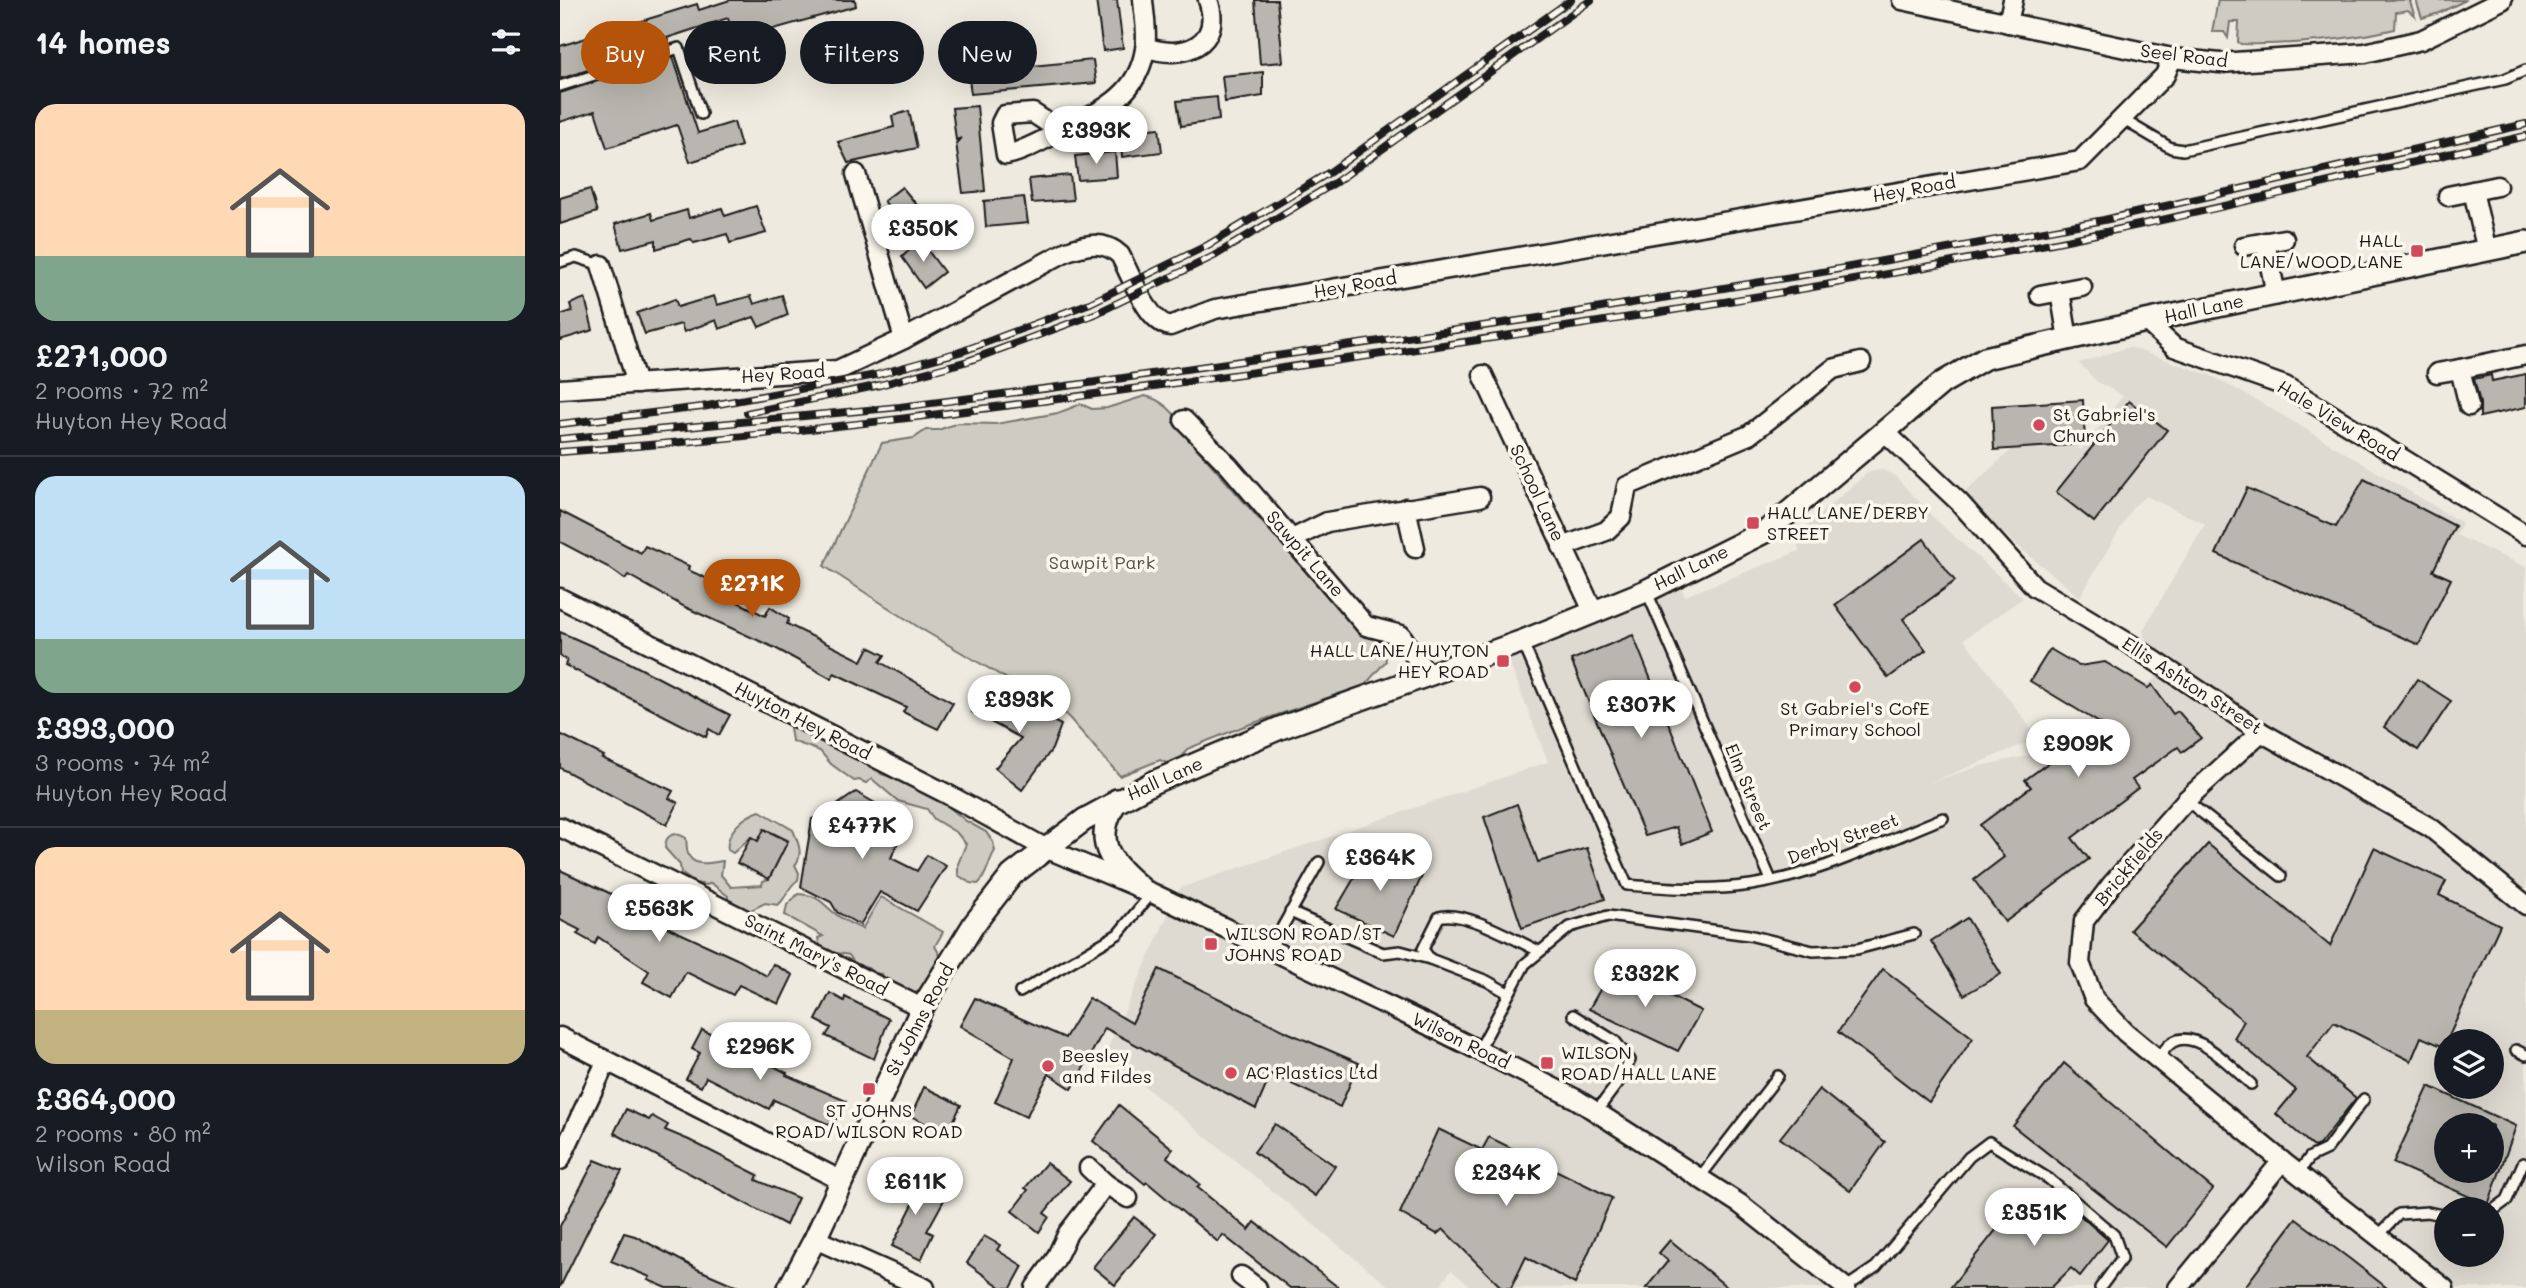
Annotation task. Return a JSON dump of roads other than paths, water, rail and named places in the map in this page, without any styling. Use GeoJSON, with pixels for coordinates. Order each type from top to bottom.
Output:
{"type":"FeatureCollection","features":[{"type":"Feature","properties":{"kind":"street"},"geometry":{"type":"LineString","coordinates":[[1059,131],[1033,113],[1005,115],[1001,123],[1003,149],[1006,155],[1016,153],[1110,106],[1126,91],[1140,71],[1146,47],[1143,0]]}},
{"type":"Feature","properties":{"kind":"street"},"geometry":{"type":"LineString","coordinates":[[1146,47],[1159,52],[1170,52],[1190,50],[1203,43],[1208,32],[1210,15],[1208,0]]}},
{"type":"Feature","properties":{"kind":"street","name":"Seel Road"},"geometry":{"type":"LineString","coordinates":[[1902,0],[2172,58],[2220,63],[2365,53],[2421,40],[2502,0]]}},
{"type":"Feature","properties":{"kind":"street"},"geometry":{"type":"LineString","coordinates":[[2008,23],[2013,0]]}},
{"type":"Feature","properties":{"kind":"street","name":"Hey Road"},"geometry":{"type":"LineString","coordinates":[[560,389],[838,370],[904,339],[1068,251],[1095,244],[1113,249],[1120,256],[1151,315],[1163,325],[1170,326],[1215,309],[2080,161],[2165,75],[2172,58]]}},
{"type":"Feature","properties":{"kind":"street"},"geometry":{"type":"LineString","coordinates":[[856,174],[904,339]]}},
{"type":"Feature","properties":{"kind":"street"},"geometry":{"type":"LineString","coordinates":[[2448,196],[2497,186]]}},
{"type":"Feature","properties":{"kind":"street"},"geometry":{"type":"LineString","coordinates":[[2473,191],[2487,251]]}},
{"type":"Feature","properties":{"kind":"street"},"geometry":{"type":"LineString","coordinates":[[2244,246],[2284,239]]}},
{"type":"Feature","properties":{"kind":"street"},"geometry":{"type":"LineString","coordinates":[[2265,242],[2276,294]]}},
{"type":"Feature","properties":{"kind":"street","name":"Hall Lane"},"geometry":{"type":"LineString","coordinates":[[1045,848],[1117,800],[1280,729],[1523,641],[1646,591],[1768,530],[1941,383],[1985,358],[2146,321],[2526,242]]}},
{"type":"Feature","properties":{"kind":"street"},"geometry":{"type":"LineString","coordinates":[[601,265],[637,384]]}},
{"type":"Feature","properties":{"kind":"street"},"geometry":{"type":"LineString","coordinates":[[2040,295],[2082,286]]}},
{"type":"Feature","properties":{"kind":"street"},"geometry":{"type":"LineString","coordinates":[[2060,291],[2068,339]]}},
{"type":"Feature","properties":{"kind":"street","name":"Hale View Road"},"geometry":{"type":"LineString","coordinates":[[2146,321],[2174,347],[2285,386],[2526,535]]}},
{"type":"Feature","properties":{"kind":"street"},"geometry":{"type":"LineString","coordinates":[[2437,373],[2526,355]]}},
{"type":"Feature","properties":{"kind":"street"},"geometry":{"type":"LineString","coordinates":[[1562,547],[1606,531],[1621,517],[1627,486],[1749,435],[1833,369],[1861,362]]}},
{"type":"Feature","properties":{"kind":"street"},"geometry":{"type":"LineString","coordinates":[[2460,369],[2469,406]]}},
{"type":"Feature","properties":{"kind":"street","name":"School Lane"},"geometry":{"type":"LineString","coordinates":[[1483,375],[1593,611]]}},
{"type":"Feature","properties":{"kind":"street","name":"Sawpit Lane"},"geometry":{"type":"LineString","coordinates":[[1184,420],[1229,466],[1366,626],[1401,635],[1428,676]]}},
{"type":"Feature","properties":{"kind":"street","name":"Ellis Ashton Street"},"geometry":{"type":"LineString","coordinates":[[1885,432],[1959,502],[2035,587],[2130,644],[2261,732],[2431,828],[2526,905]]}},
{"type":"Feature","properties":{"kind":"street"},"geometry":{"type":"LineString","coordinates":[[1292,539],[1327,522],[1480,497]]}},
{"type":"Feature","properties":{"kind":"street"},"geometry":{"type":"LineString","coordinates":[[1406,508],[1415,548]]}},
{"type":"Feature","properties":{"kind":"street","name":"Huyton Hey Road"},"geometry":{"type":"LineString","coordinates":[[560,598],[947,794],[1045,848]]}},
{"type":"Feature","properties":{"kind":"street","name":"Brickfields"},"geometry":{"type":"LineString","coordinates":[[2261,732],[2186,800],[2112,884],[2084,921],[2080,962],[2094,999],[2125,1032],[2282,1161],[2444,1288]]}},
{"type":"Feature","properties":{"kind":"street"},"geometry":{"type":"LineString","coordinates":[[1117,800],[1105,827],[1105,842],[1110,858],[1147,891]]}},
{"type":"Feature","properties":{"kind":"street","name":"Saint Mary's Road"},"geometry":{"type":"LineString","coordinates":[[560,827],[922,1008]]}},
{"type":"Feature","properties":{"kind":"street","name":"Wilson Road"},"geometry":{"type":"LineString","coordinates":[[1045,848],[1147,891],[1270,949],[1576,1099],[1740,1204],[1845,1288]]}},
{"type":"Feature","properties":{"kind":"street","name":"St Johns Road"},"geometry":{"type":"LineString","coordinates":[[789,1288],[815,1239],[922,1008],[981,914],[1012,875],[1045,848]]}},
{"type":"Feature","properties":{"kind":"street"},"geometry":{"type":"LineString","coordinates":[[560,1037],[842,1181]]}},
{"type":"Feature","properties":{"kind":"street"},"geometry":{"type":"LineString","coordinates":[[560,1160],[606,1062]]}},
{"type":"Feature","properties":{"kind":"street"},"geometry":{"type":"LineString","coordinates":[[2178,1288],[2282,1161]]}},
{"type":"Feature","properties":{"kind":"street"},"geometry":{"type":"LineString","coordinates":[[1088,1168],[1128,1198]]}},
{"type":"Feature","properties":{"kind":"street"},"geometry":{"type":"LineString","coordinates":[[1035,1288],[1055,1260],[1068,1233],[1107,1184]]}},
{"type":"Feature","properties":{"kind":"street"},"geometry":{"type":"LineString","coordinates":[[815,1239],[925,1288]]}},
{"type":"Feature","properties":{"kind":"street"},"geometry":{"type":"LineString","coordinates":[[1241,1276],[1256,1288]]}},
{"type":"Feature","properties":{"kind":"lane"},"geometry":{"type":"LineString","coordinates":[[560,86],[680,48],[701,114]]}},
{"type":"Feature","properties":{"kind":"lane"},"geometry":{"type":"LineString","coordinates":[[2122,119],[2171,148],[2183,150],[2505,79],[2526,70]]}},
{"type":"Feature","properties":{"kind":"lane"},"geometry":{"type":"LineString","coordinates":[[560,262],[576,257],[601,265]]}},
{"type":"Feature","properties":{"kind":"lane","name":"Elm Street"},"geometry":{"type":"LineString","coordinates":[[1646,591],[1771,880]]}},
{"type":"Feature","properties":{"kind":"lane","name":"Derby Street"},"geometry":{"type":"LineString","coordinates":[[1523,641],[1628,885],[1687,890],[1752,885],[1822,867],[1943,818]]}},
{"type":"Feature","properties":{"kind":"lane"},"geometry":{"type":"LineString","coordinates":[[2186,800],[2281,876]]}},
{"type":"Feature","properties":{"kind":"lane"},"geometry":{"type":"LineString","coordinates":[[1270,949],[1319,862]]}},
{"type":"Feature","properties":{"kind":"lane"},"geometry":{"type":"LineString","coordinates":[[1020,992],[1118,934],[1147,891]]}},
{"type":"Feature","properties":{"kind":"lane"},"geometry":{"type":"LineString","coordinates":[[1290,912],[1382,953],[1400,951],[1430,959],[1487,981],[1508,993]]}},
{"type":"Feature","properties":{"kind":"lane"},"geometry":{"type":"LineString","coordinates":[[1430,959],[1423,949],[1438,917],[1446,915],[1466,919],[1539,951]]}},
{"type":"Feature","properties":{"kind":"lane"},"geometry":{"type":"LineString","coordinates":[[1479,1050],[1525,964],[1570,927],[1608,916],[1749,935],[1813,951],[1857,949],[1914,934]]}},
{"type":"Feature","properties":{"kind":"lane"},"geometry":{"type":"LineString","coordinates":[[1573,1015],[1615,1041],[1630,1060],[1620,1080],[1596,1112]]}},
{"type":"Feature","properties":{"kind":"lane"},"geometry":{"type":"LineString","coordinates":[[2158,1059],[2173,1042],[2182,1039],[2194,1040],[2204,1045],[2251,1084]]}},
{"type":"Feature","properties":{"kind":"lane"},"geometry":{"type":"LineString","coordinates":[[2516,1050],[2526,1055]]}},
{"type":"Feature","properties":{"kind":"lane"},"geometry":{"type":"LineString","coordinates":[[1700,1177],[1777,1076]]}},
{"type":"Feature","properties":{"kind":"lane"},"geometry":{"type":"LineString","coordinates":[[2298,1173],[2310,1157],[2327,1149],[2364,1099]]}},
{"type":"Feature","properties":{"kind":"lane"},"geometry":{"type":"LineString","coordinates":[[1845,1288],[1876,1267],[1969,1157],[1989,1142],[2049,1179],[2114,1235],[2122,1258],[2105,1286]]}},
{"type":"Feature","properties":{"kind":"lane"},"geometry":{"type":"LineString","coordinates":[[2504,1202],[2523,1163]]}},
{"type":"Feature","properties":{"kind":"lane"},"geometry":{"type":"LineString","coordinates":[[2378,1236],[2399,1214],[2434,1213]]}},
{"type":"Feature","properties":{"kind":"railway"},"geometry":{"type":"LineString","coordinates":[[560,424],[702,407],[876,375],[963,351],[1090,303],[1208,245],[1330,172],[1571,0]]}},
{"type":"Feature","properties":{"kind":"railway"},"geometry":{"type":"LineString","coordinates":[[747,413],[880,385],[968,361],[1095,314],[1214,256],[1336,182],[1591,0]]}},
{"type":"Feature","properties":{"kind":"railway"},"geometry":{"type":"LineString","coordinates":[[560,439],[900,407],[1082,384],[1552,316],[1828,271],[2104,220],[2526,124]]}},
{"type":"Feature","properties":{"kind":"railway"},"geometry":{"type":"LineString","coordinates":[[560,452],[810,429],[1143,388],[1667,311],[1887,274],[2106,232],[2526,136]]}},
{"type":"Feature","properties":{"kind":"place","name":"HALL LANE/WOOD LANE"},"geometry":{"type":"Point","coordinates":[2417,251]}},
{"type":"Feature","properties":{"kind":"place","name":"St Gabriel's Church"},"geometry":{"type":"Point","coordinates":[2039,425]}},
{"type":"Feature","properties":{"kind":"place","name":"HALL LANE/DERBY STREET"},"geometry":{"type":"Point","coordinates":[1753,523]}},
{"type":"Feature","properties":{"kind":"place","name":"HALL LANE/HUYTON HEY ROAD"},"geometry":{"type":"Point","coordinates":[1503,661]}},
{"type":"Feature","properties":{"kind":"place","name":"St Gabriel's CofE Primary School"},"geometry":{"type":"Point","coordinates":[1855,687]}},
{"type":"Feature","properties":{"kind":"place","name":"WILSON ROAD/ST JOHNS ROAD"},"geometry":{"type":"Point","coordinates":[1211,944]}},
{"type":"Feature","properties":{"kind":"place","name":"WILSON ROAD/HALL LANE"},"geometry":{"type":"Point","coordinates":[1547,1063]}},
{"type":"Feature","properties":{"kind":"place","name":"Beesley and Fildes"},"geometry":{"type":"Point","coordinates":[1048,1066]}},
{"type":"Feature","properties":{"kind":"place","name":"AC Plastics Ltd"},"geometry":{"type":"Point","coordinates":[1231,1073]}},
{"type":"Feature","properties":{"kind":"place","name":"ST JOHNS ROAD/WILSON ROAD"},"geometry":{"type":"Point","coordinates":[869,1089]}},
{"type":"Feature","properties":{"kind":"park label","name":"Sawpit Park"},"geometry":{"type":"Point","coordinates":[1102,563]}}]}
